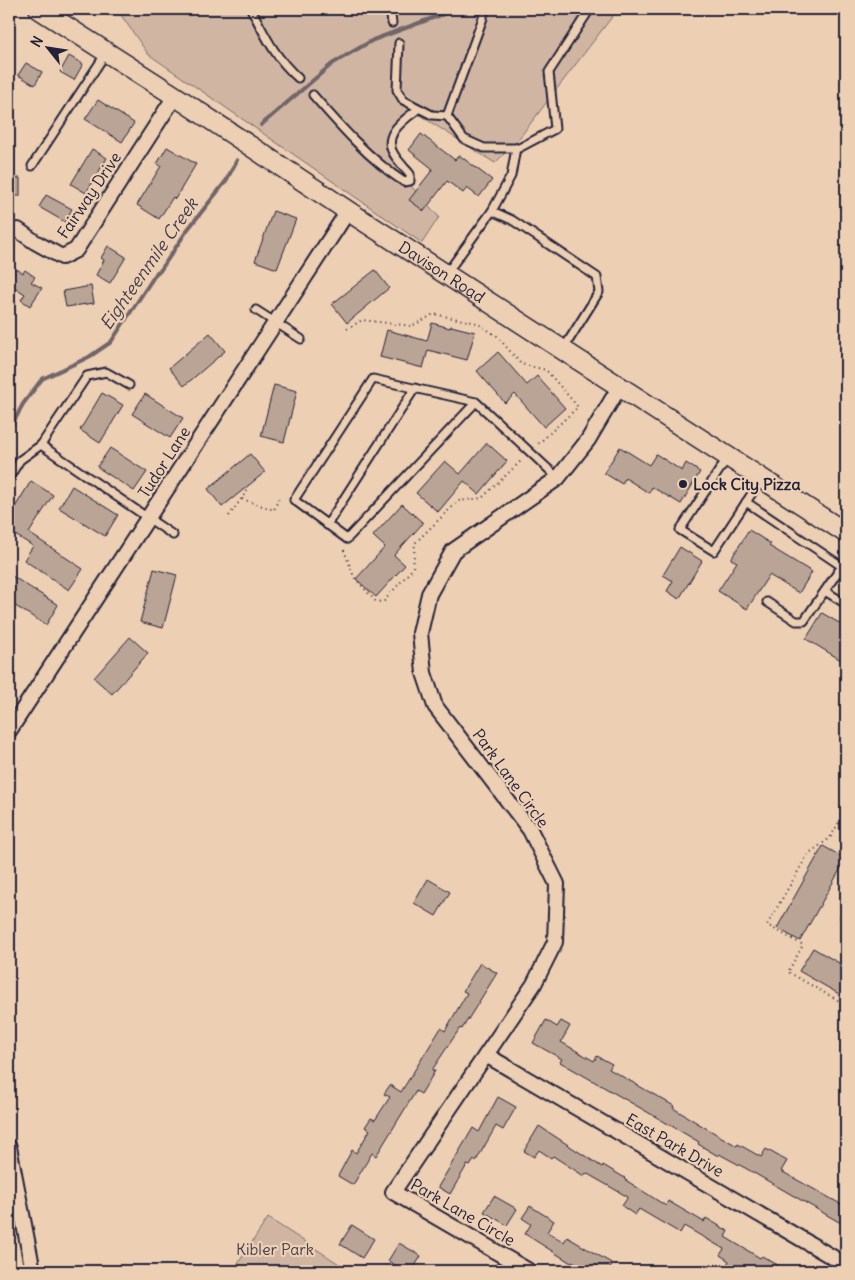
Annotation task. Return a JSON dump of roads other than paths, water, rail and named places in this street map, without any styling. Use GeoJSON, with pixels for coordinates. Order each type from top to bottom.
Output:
{"type":"FeatureCollection","features":[{"type":"Feature","properties":{"kind":"street","name":"Davison Road"},"geometry":{"type":"LineString","coordinates":[[39,9],[846,533]]}},
{"type":"Feature","properties":{"kind":"street","name":"Fairway Drive"},"geometry":{"type":"LineString","coordinates":[[9,232],[18,230],[35,242],[62,256],[76,250],[175,96]]}},
{"type":"Feature","properties":{"kind":"street","name":"Tudor Lane"},"geometry":{"type":"LineString","coordinates":[[9,731],[348,211]]}},
{"type":"Feature","properties":{"kind":"street","name":"Park Lane Circle"},"geometry":{"type":"LineString","coordinates":[[529,1271],[393,1192],[534,984],[555,942],[557,884],[530,830],[435,706],[424,672],[420,633],[429,594],[453,551],[558,478],[588,440],[620,386]]}},
{"type":"Feature","properties":{"kind":"street","name":"East Park Drive"},"geometry":{"type":"LineString","coordinates":[[486,1056],[846,1265]]}},
{"type":"Feature","properties":{"kind":"street"},"geometry":{"type":"LineString","coordinates":[[9,1147],[13,1188],[34,1271]]}},
{"type":"Feature","properties":{"kind":"lane"},"geometry":{"type":"LineString","coordinates":[[251,9],[271,48],[283,64],[298,78]]}},
{"type":"Feature","properties":{"kind":"lane"},"geometry":{"type":"LineString","coordinates":[[390,9],[392,23]]}},
{"type":"Feature","properties":{"kind":"lane"},"geometry":{"type":"LineString","coordinates":[[447,116],[483,18],[484,9]]}},
{"type":"Feature","properties":{"kind":"lane"},"geometry":{"type":"LineString","coordinates":[[399,43],[397,90],[403,100],[432,115],[447,116],[464,139],[484,148],[516,148],[555,130],[549,72],[590,9]]}},
{"type":"Feature","properties":{"kind":"lane"},"geometry":{"type":"LineString","coordinates":[[32,166],[106,52]]}},
{"type":"Feature","properties":{"kind":"lane"},"geometry":{"type":"LineString","coordinates":[[313,95],[342,128],[389,172],[404,182],[410,181],[410,174],[393,154],[390,142],[397,125],[418,109]]}},
{"type":"Feature","properties":{"kind":"lane"},"geometry":{"type":"LineString","coordinates":[[445,274],[492,211],[511,176],[516,148]]}},
{"type":"Feature","properties":{"kind":"lane"},"geometry":{"type":"LineString","coordinates":[[492,211],[512,220],[597,277],[599,292],[563,350]]}},
{"type":"Feature","properties":{"kind":"lane"},"geometry":{"type":"LineString","coordinates":[[256,310],[301,339]]}},
{"type":"Feature","properties":{"kind":"lane"},"geometry":{"type":"LineString","coordinates":[[9,478],[20,460],[41,445],[87,376],[106,372],[129,385]]}},
{"type":"Feature","properties":{"kind":"lane"},"geometry":{"type":"LineString","coordinates":[[476,402],[347,539],[294,500],[373,379],[476,402],[558,478]]}},
{"type":"Feature","properties":{"kind":"lane"},"geometry":{"type":"LineString","coordinates":[[327,524],[414,388]]}},
{"type":"Feature","properties":{"kind":"lane"},"geometry":{"type":"LineString","coordinates":[[41,445],[173,536]]}},
{"type":"Feature","properties":{"kind":"lane"},"geometry":{"type":"LineString","coordinates":[[728,457],[680,530],[714,551],[762,478]]}},
{"type":"Feature","properties":{"kind":"lane"},"geometry":{"type":"LineString","coordinates":[[746,502],[844,567],[825,590],[804,621],[796,621],[767,602]]}},
{"type":"Feature","properties":{"kind":"lane"},"geometry":{"type":"LineString","coordinates":[[825,590],[846,604]]}},
{"type":"Feature","properties":{"kind":"lane"},"geometry":{"type":"LineString","coordinates":[[846,914],[846,924]]}},
{"type":"Feature","properties":{"kind":"waterway","name":"Eighteenmile Creek"},"geometry":{"type":"LineString","coordinates":[[261,125],[332,64],[347,55],[373,40],[457,9]]}},
{"type":"Feature","properties":{"kind":"waterway","name":"Eighteenmile Creek"},"geometry":{"type":"LineString","coordinates":[[9,431],[23,404],[42,379],[89,357],[111,342],[157,272],[160,271],[188,229],[226,181],[237,160]]}},
{"type":"Feature","properties":{"kind":"place","name":"Lock City Pizza"},"geometry":{"type":"Point","coordinates":[683,484]}},
{"type":"Feature","properties":{"kind":"park label","name":"Kibler Park"},"geometry":{"type":"Point","coordinates":[275,1249]}}]}
